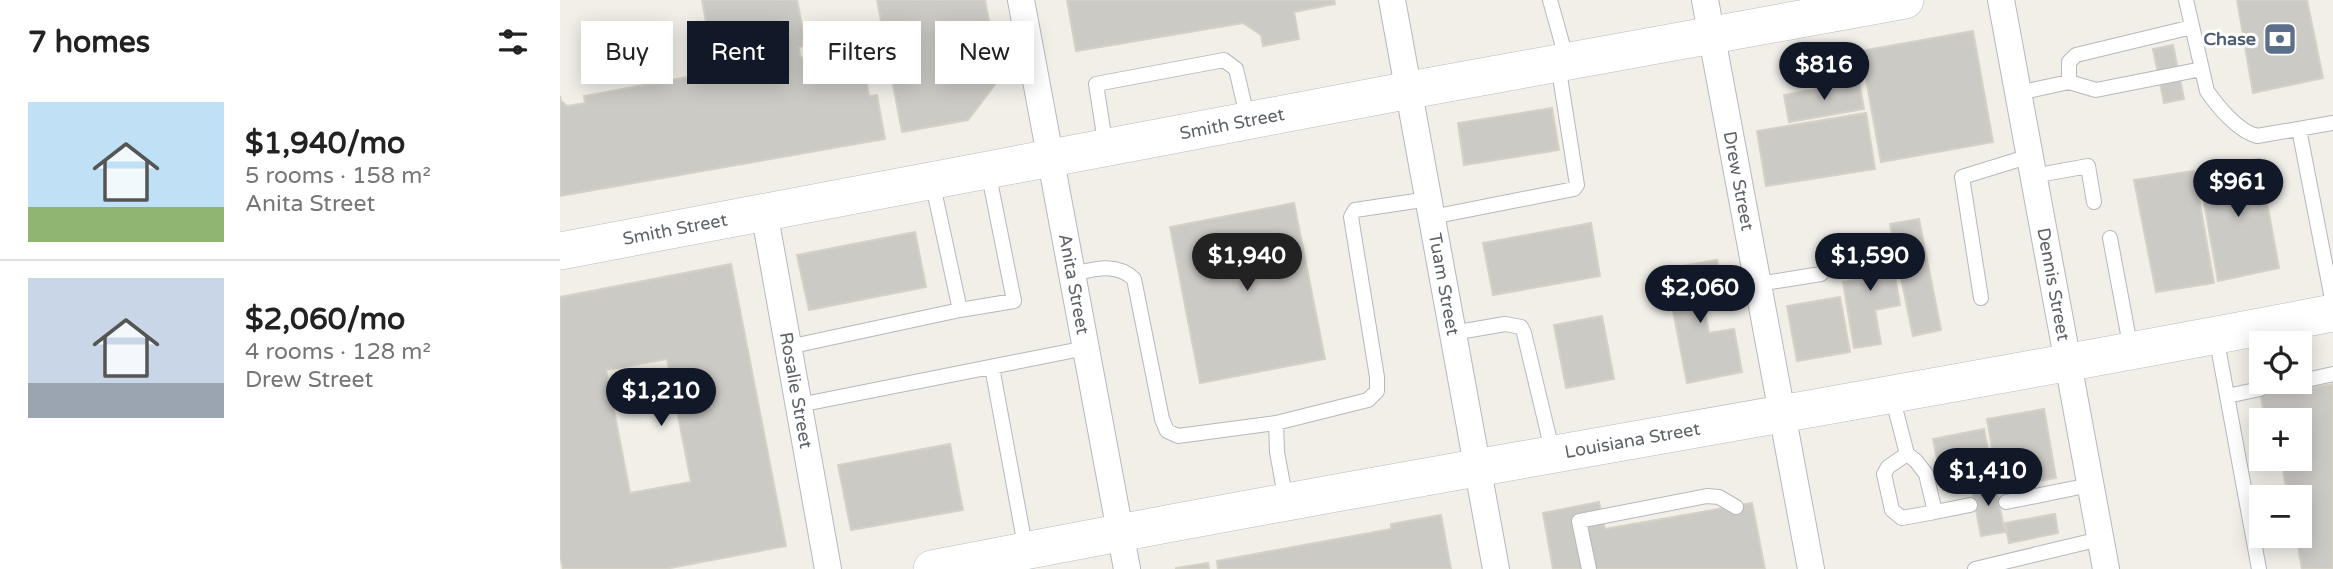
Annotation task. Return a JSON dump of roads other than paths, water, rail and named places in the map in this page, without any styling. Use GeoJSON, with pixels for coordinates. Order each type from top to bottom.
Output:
{"type":"FeatureCollection","features":[{"type":"Feature","properties":{"kind":"main road","name":"Smith Street"},"geometry":{"type":"LineString","coordinates":[[560,251],[1410,90],[1905,0]]}},
{"type":"Feature","properties":{"kind":"main road","name":"Louisiana Street"},"geometry":{"type":"LineString","coordinates":[[932,569],[987,564],[1026,551],[1120,532],[2068,364],[2333,313]]}},
{"type":"Feature","properties":{"kind":"street","name":"Anita Street"},"geometry":{"type":"LineString","coordinates":[[1021,0],[1127,569]]}},
{"type":"Feature","properties":{"kind":"street","name":"Tuam Street"},"geometry":{"type":"LineString","coordinates":[[1392,0],[1496,569]]}},
{"type":"Feature","properties":{"kind":"street","name":"Drew Street"},"geometry":{"type":"LineString","coordinates":[[1705,0],[1811,569]]}},
{"type":"Feature","properties":{"kind":"street","name":"Dennis Street"},"geometry":{"type":"LineString","coordinates":[[2001,0],[2106,569]]}},
{"type":"Feature","properties":{"kind":"street","name":"Rosalie Street"},"geometry":{"type":"LineString","coordinates":[[764,211],[828,569]]}},
{"type":"Feature","properties":{"kind":"lane"},"geometry":{"type":"LineString","coordinates":[[1072,274],[1107,267],[1126,271],[1134,279],[1162,419],[1167,431],[1178,436],[1276,422],[1368,400],[1377,391],[1377,377],[1351,217],[1356,210],[1431,208],[1574,188],[1577,185],[1563,63],[1550,0]]}},
{"type":"Feature","properties":{"kind":"lane"},"geometry":{"type":"LineString","coordinates":[[2186,0],[2207,90],[2214,101],[2248,134],[2257,136],[2333,122]]}},
{"type":"Feature","properties":{"kind":"lane"},"geometry":{"type":"LineString","coordinates":[[2069,82],[2069,62],[2076,55],[2192,27]]}},
{"type":"Feature","properties":{"kind":"lane"},"geometry":{"type":"LineString","coordinates":[[1106,148],[1096,84],[1224,60],[1236,69],[1248,121]]}},
{"type":"Feature","properties":{"kind":"lane"},"geometry":{"type":"LineString","coordinates":[[2018,93],[2069,82],[2096,90],[2202,69]]}},
{"type":"Feature","properties":{"kind":"lane"},"geometry":{"type":"LineString","coordinates":[[2299,129],[2333,304]]}},
{"type":"Feature","properties":{"kind":"lane"},"geometry":{"type":"LineString","coordinates":[[1981,298],[1962,177],[2032,166],[2088,166],[2094,202]]}},
{"type":"Feature","properties":{"kind":"lane"},"geometry":{"type":"LineString","coordinates":[[788,347],[1014,301],[988,170]]}},
{"type":"Feature","properties":{"kind":"lane"},"geometry":{"type":"LineString","coordinates":[[932,180],[960,310]]}},
{"type":"Feature","properties":{"kind":"lane"},"geometry":{"type":"LineString","coordinates":[[2110,238],[2132,352]]}},
{"type":"Feature","properties":{"kind":"lane"},"geometry":{"type":"LineString","coordinates":[[1758,284],[1821,274]]}},
{"type":"Feature","properties":{"kind":"lane"},"geometry":{"type":"LineString","coordinates":[[1453,333],[1505,324],[1521,327],[1553,455]]}},
{"type":"Feature","properties":{"kind":"lane"},"geometry":{"type":"LineString","coordinates":[[2216,336],[2259,569]]}},
{"type":"Feature","properties":{"kind":"lane"},"geometry":{"type":"LineString","coordinates":[[799,405],[1086,348]]}},
{"type":"Feature","properties":{"kind":"lane"},"geometry":{"type":"LineString","coordinates":[[992,367],[1026,551]]}},
{"type":"Feature","properties":{"kind":"lane"},"geometry":{"type":"LineString","coordinates":[[2312,379],[2333,374]]}},
{"type":"Feature","properties":{"kind":"lane"},"geometry":{"type":"LineString","coordinates":[[2227,396],[2249,391]]}},
{"type":"Feature","properties":{"kind":"lane"},"geometry":{"type":"LineString","coordinates":[[1892,395],[1906,454],[1916,461],[1926,474],[1935,512]]}},
{"type":"Feature","properties":{"kind":"lane"},"geometry":{"type":"LineString","coordinates":[[1276,422],[1277,452],[1286,503]]}},
{"type":"Feature","properties":{"kind":"lane"},"geometry":{"type":"LineString","coordinates":[[1906,454],[1888,467],[1884,474],[1892,510],[1902,518],[1970,505]]}},
{"type":"Feature","properties":{"kind":"lane"},"geometry":{"type":"LineString","coordinates":[[2006,502],[2090,485]]}},
{"type":"Feature","properties":{"kind":"lane"},"geometry":{"type":"LineString","coordinates":[[1589,569],[1579,521],[1707,496],[1719,497],[1736,507]]}},
{"type":"Feature","properties":{"kind":"lane"},"geometry":{"type":"LineString","coordinates":[[1975,569],[2101,540]]}},
{"type":"Feature","properties":{"kind":"place","name":"Chase"},"geometry":{"type":"Point","coordinates":[2280,39]}}]}
